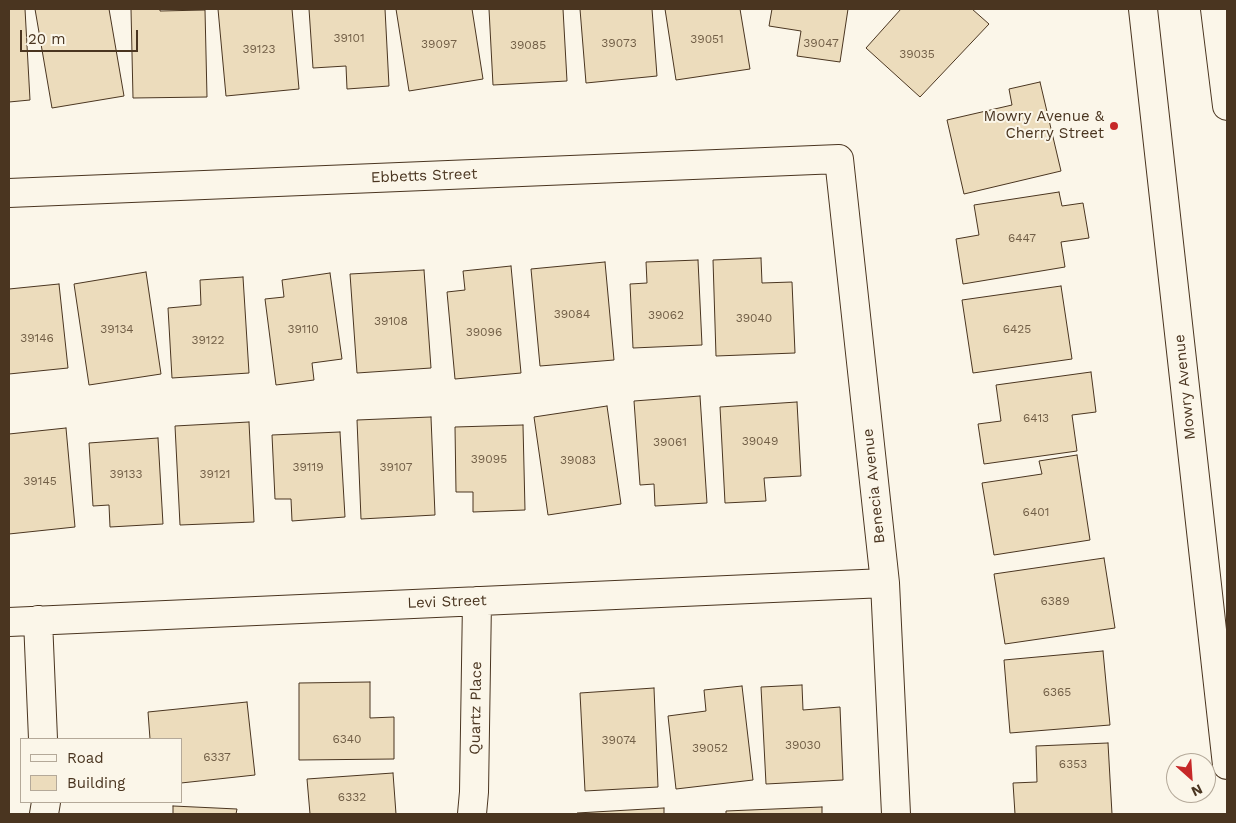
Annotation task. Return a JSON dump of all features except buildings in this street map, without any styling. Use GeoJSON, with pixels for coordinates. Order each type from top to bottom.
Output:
{"type":"FeatureCollection","features":[{"type":"Feature","properties":{"kind":"street","name":"Mowry Avenue"},"geometry":{"type":"LineString","coordinates":[[1142,9],[1227,765]]}},
{"type":"Feature","properties":{"kind":"street"},"geometry":{"type":"LineString","coordinates":[[1215,9],[1227,106]]}},
{"type":"Feature","properties":{"kind":"street","name":"Ebbetts Street"},"geometry":{"type":"LineString","coordinates":[[9,192],[839,159]]}},
{"type":"Feature","properties":{"kind":"street","name":"Benecia Avenue"},"geometry":{"type":"LineString","coordinates":[[839,159],[885,583],[896,814]]}},
{"type":"Feature","properties":{"kind":"street","name":"Levi Street"},"geometry":{"type":"LineString","coordinates":[[9,622],[885,583]]}},
{"type":"Feature","properties":{"kind":"street","name":"Quartz Place"},"geometry":{"type":"LineString","coordinates":[[472,814],[477,601]]}},
{"type":"Feature","properties":{"kind":"street"},"geometry":{"type":"LineString","coordinates":[[38,620],[43,738]]}},
{"type":"Feature","properties":{"kind":"place","name":"Mowry Avenue & Cherry Street"},"geometry":{"type":"Point","coordinates":[1114,126]}}]}
